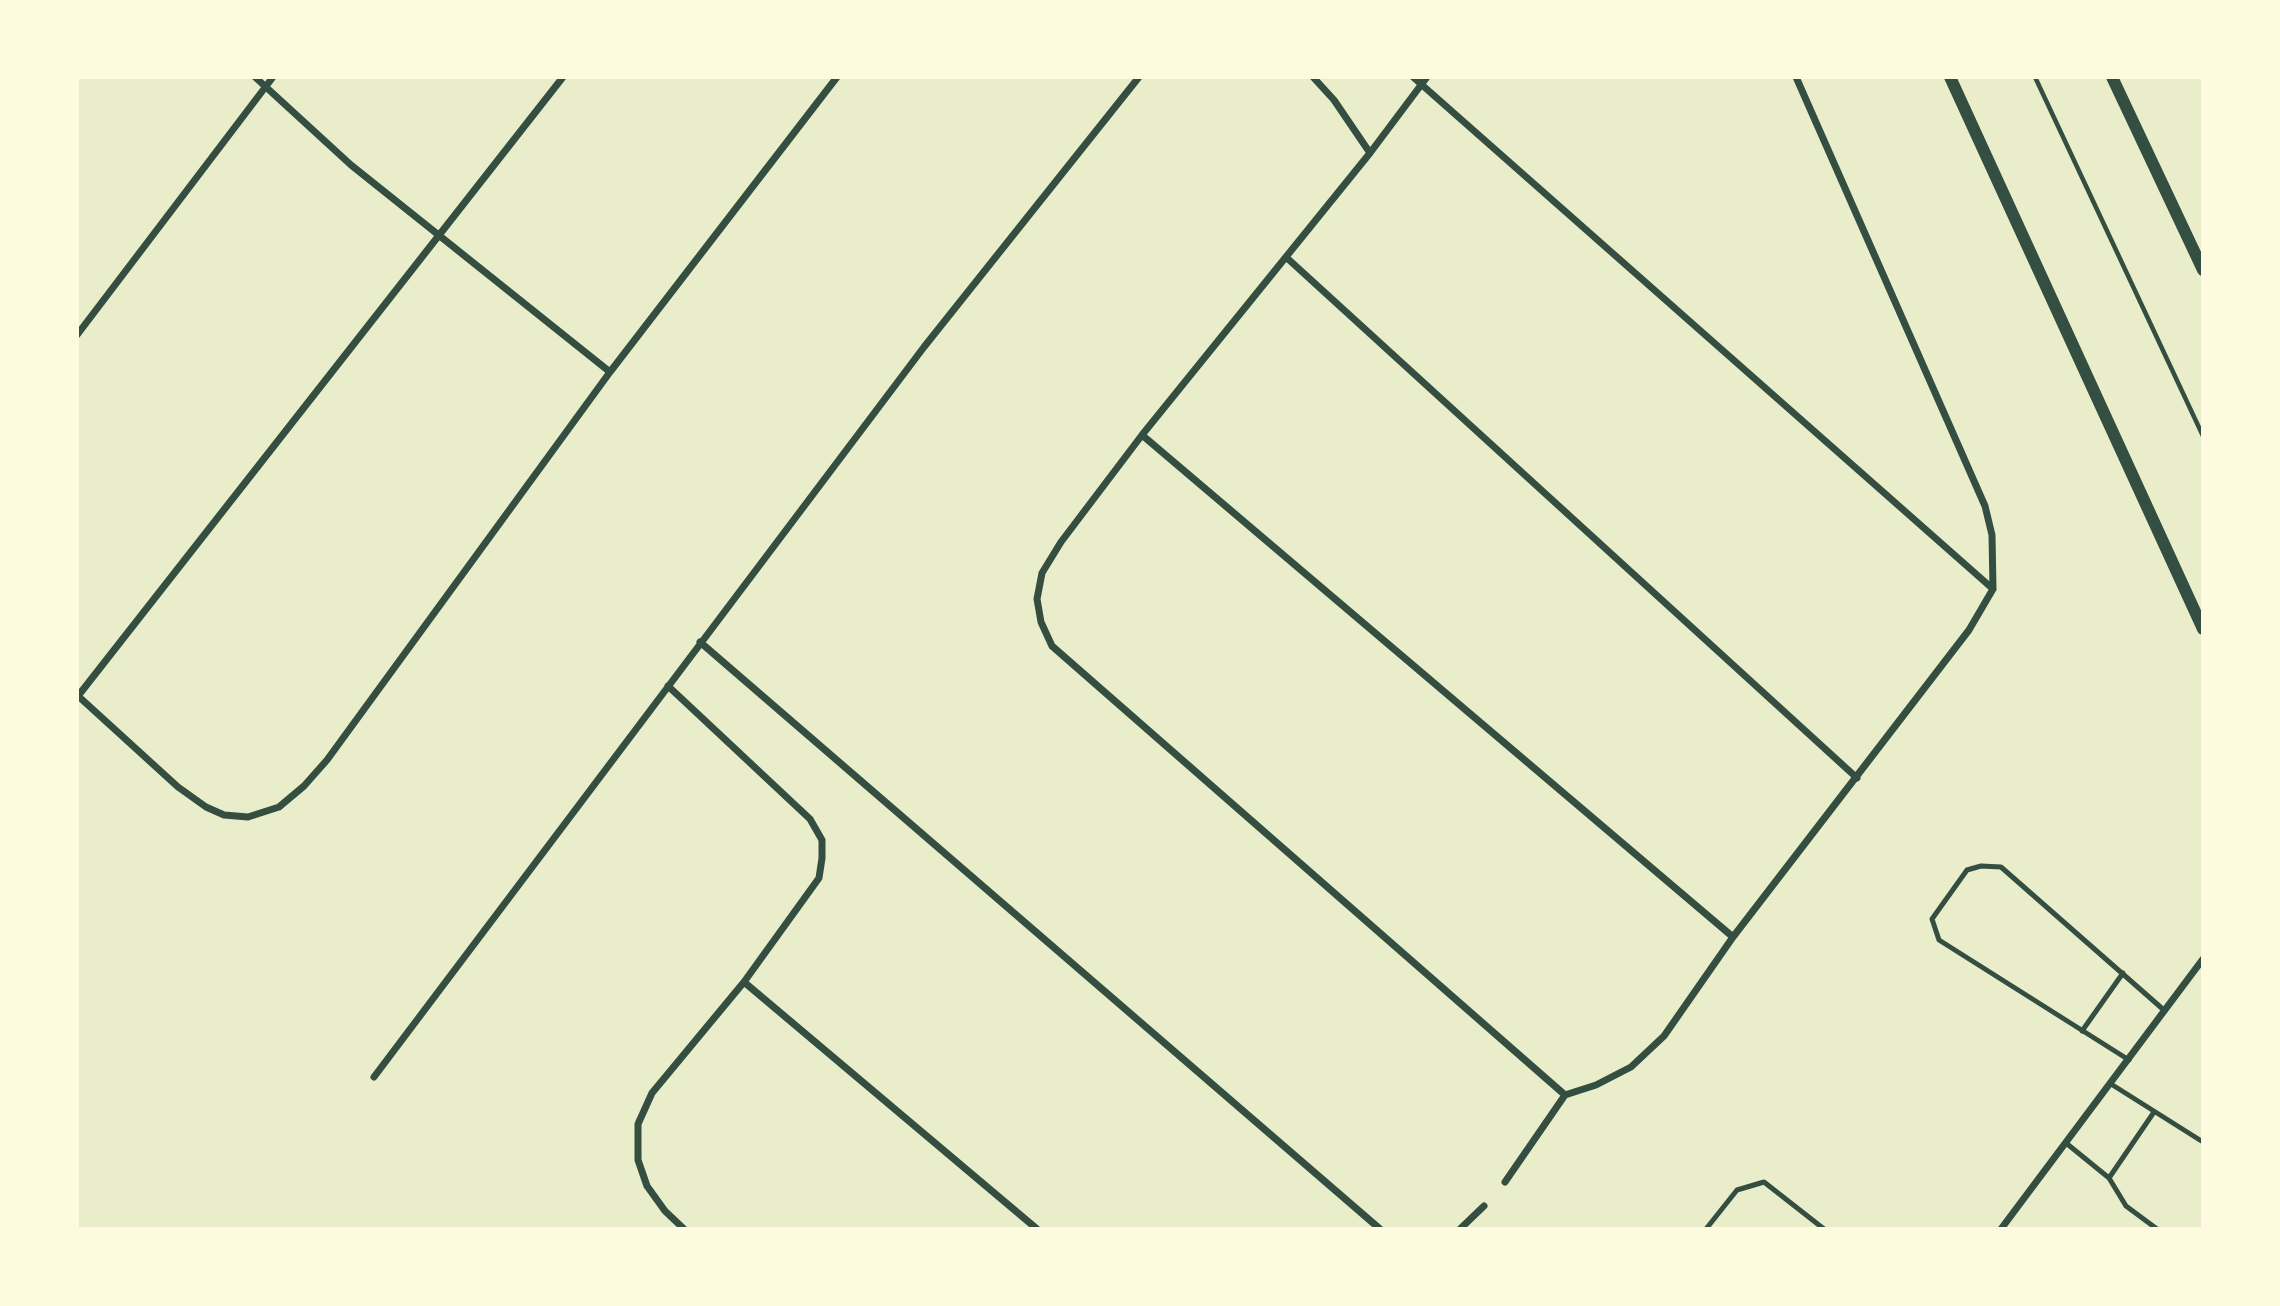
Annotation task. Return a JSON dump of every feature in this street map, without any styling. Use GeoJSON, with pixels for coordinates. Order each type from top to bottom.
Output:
{"type":"FeatureCollection","features":[{"type":"Feature","properties":{"kind":"street"},"geometry":{"type":"LineString","coordinates":[[255,77],[351,165],[610,372]]}},
{"type":"Feature","properties":{"kind":"street"},"geometry":{"type":"LineString","coordinates":[[77,335],[273,77]]}},
{"type":"Feature","properties":{"kind":"street"},"geometry":{"type":"LineString","coordinates":[[563,77],[77,695],[178,788],[206,807],[224,815],[248,817],[279,807],[304,786],[327,760],[610,372],[837,77]]}},
{"type":"Feature","properties":{"kind":"street"},"geometry":{"type":"LineString","coordinates":[[374,1077],[924,346],[1139,77]]}},
{"type":"Feature","properties":{"kind":"street"},"geometry":{"type":"LineString","coordinates":[[1313,77],[1370,153]]}},
{"type":"Feature","properties":{"kind":"street"},"geometry":{"type":"LineString","coordinates":[[1413,77],[1424,80],[1993,589]]}},
{"type":"Feature","properties":{"kind":"street"},"geometry":{"type":"LineString","coordinates":[[1505,1182],[1565,1095],[1596,1086],[1631,1067],[1664,1036],[1733,937],[1969,630],[1993,589],[1992,535],[1985,506],[1796,77]]}},
{"type":"Feature","properties":{"kind":"street"},"geometry":{"type":"LineString","coordinates":[[1951,77],[2203,629]]}},
{"type":"Feature","properties":{"kind":"street"},"geometry":{"type":"LineString","coordinates":[[2112,77],[2203,270]]}},
{"type":"Feature","properties":{"kind":"street"},"geometry":{"type":"LineString","coordinates":[[1424,80],[1370,153],[1142,435],[1060,542],[1042,573],[1037,598],[1041,622],[1052,646],[1565,1095]]}},
{"type":"Feature","properties":{"kind":"street"},"geometry":{"type":"LineString","coordinates":[[1287,258],[1857,778]]}},
{"type":"Feature","properties":{"kind":"street"},"geometry":{"type":"LineString","coordinates":[[1142,435],[1733,937]]}},
{"type":"Feature","properties":{"kind":"street"},"geometry":{"type":"LineString","coordinates":[[700,642],[1380,1229]]}},
{"type":"Feature","properties":{"kind":"street"},"geometry":{"type":"LineString","coordinates":[[667,685],[810,819],[822,840],[819,878],[744,982],[652,1093],[638,1124],[638,1160],[647,1186],[665,1211],[684,1229]]}},
{"type":"Feature","properties":{"kind":"street"},"geometry":{"type":"LineString","coordinates":[[2001,1229],[2203,958]]}},
{"type":"Feature","properties":{"kind":"street"},"geometry":{"type":"LineString","coordinates":[[2196,970],[2203,964]]}},
{"type":"Feature","properties":{"kind":"street"},"geometry":{"type":"LineString","coordinates":[[744,982],[1037,1229]]}},
{"type":"Feature","properties":{"kind":"street"},"geometry":{"type":"LineString","coordinates":[[1460,1229],[1484,1206]]}},
{"type":"Feature","properties":{"kind":"lane"},"geometry":{"type":"LineString","coordinates":[[2129,1060],[1939,940],[1932,919],[1967,870],[1981,866],[2001,867],[2165,1011]]}},
{"type":"Feature","properties":{"kind":"lane"},"geometry":{"type":"LineString","coordinates":[[2082,1031],[2123,973]]}},
{"type":"Feature","properties":{"kind":"lane"},"geometry":{"type":"LineString","coordinates":[[2111,1084],[2203,1142]]}},
{"type":"Feature","properties":{"kind":"lane"},"geometry":{"type":"LineString","coordinates":[[2109,1178],[2154,1112]]}},
{"type":"Feature","properties":{"kind":"lane"},"geometry":{"type":"LineString","coordinates":[[2066,1143],[2109,1178],[2126,1206],[2157,1229]]}},
{"type":"Feature","properties":{"kind":"lane"},"geometry":{"type":"LineString","coordinates":[[1706,1229],[1737,1190],[1764,1182],[1824,1229]]}},
{"type":"Feature","properties":{"kind":"path"},"geometry":{"type":"LineString","coordinates":[[2035,77],[2203,436]]}}]}
